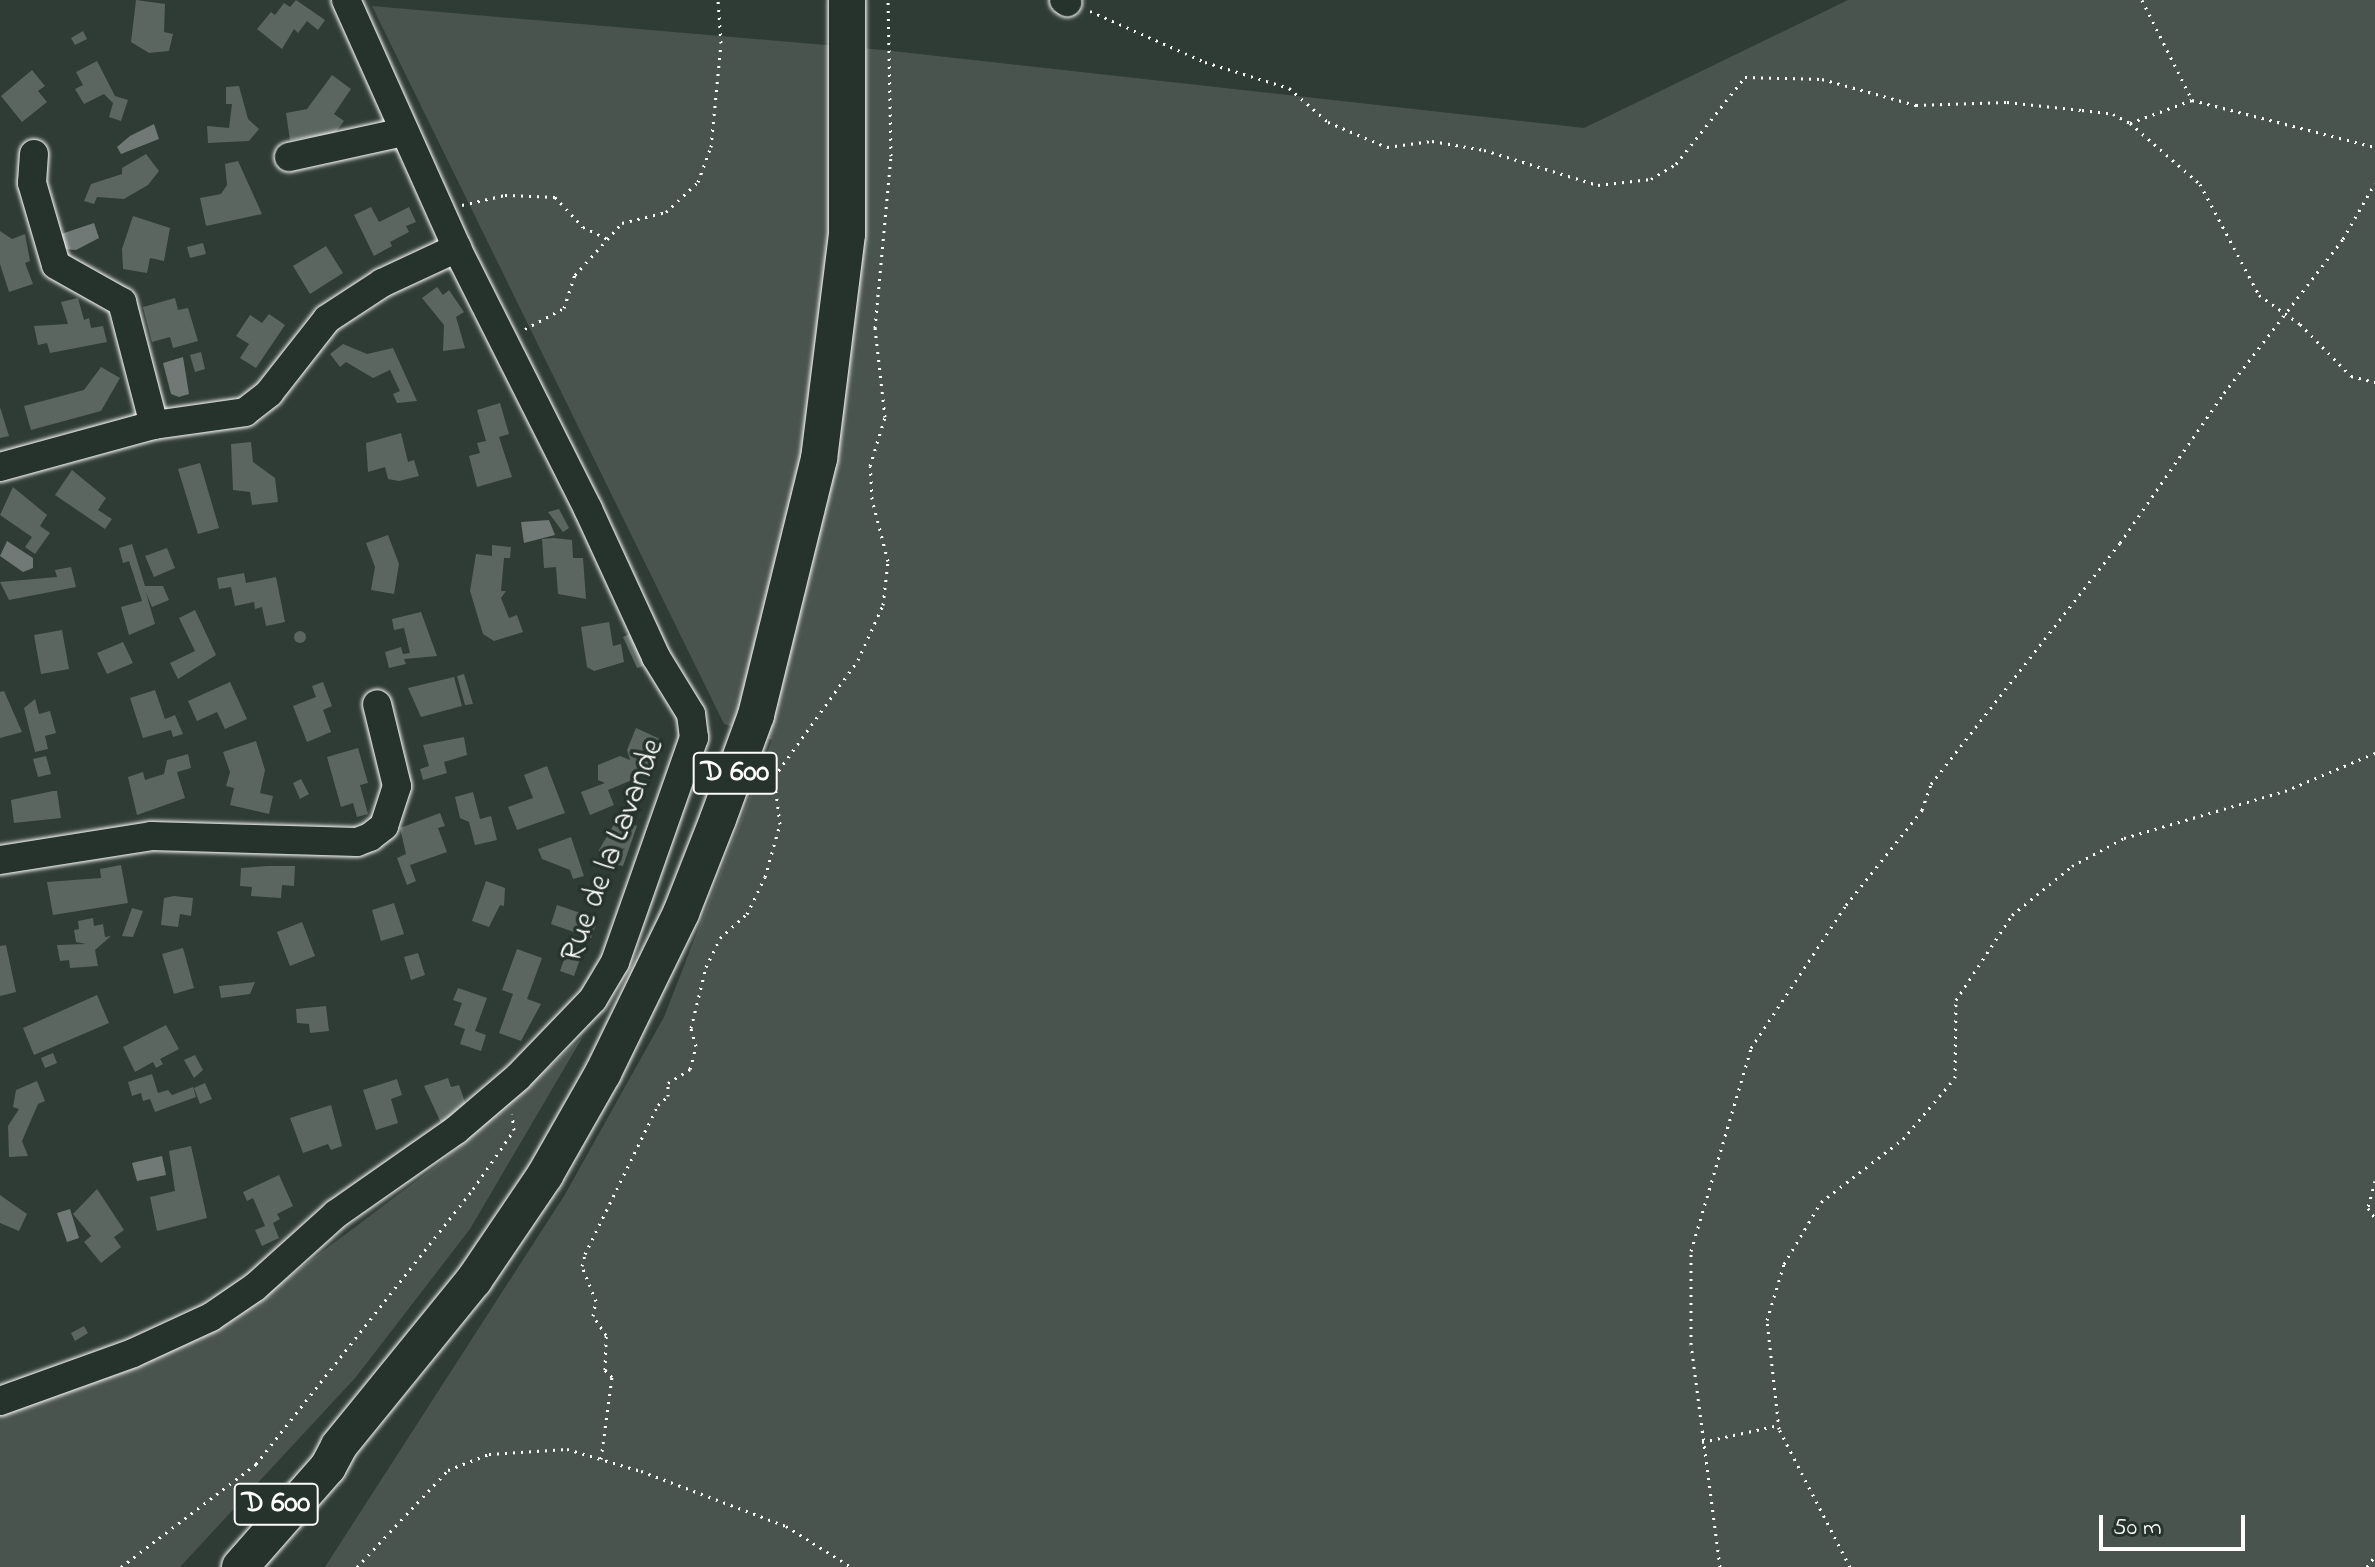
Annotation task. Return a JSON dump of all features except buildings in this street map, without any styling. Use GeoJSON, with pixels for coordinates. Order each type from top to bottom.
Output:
{"type":"FeatureCollection","features":[{"type":"Feature","properties":{"kind":"main road","name":"D 600"},"geometry":{"type":"LineString","coordinates":[[240,1567],[328,1467],[339,1446],[474,1280],[545,1175],[603,1073],[681,913],[756,715],[819,459],[847,234],[847,0]]}},
{"type":"Feature","properties":{"kind":"main road","name":"D 600"},"geometry":{"type":"LineString","coordinates":[[216,1567],[317,1458],[339,1446]]}},
{"type":"Feature","properties":{"kind":"street","name":"Rue de la Lavande"},"geometry":{"type":"LineString","coordinates":[[0,1401],[133,1353],[211,1317],[255,1287],[336,1214],[456,1130],[566,1031],[615,962],[694,738],[691,714],[656,657],[457,248],[346,0]]}},
{"type":"Feature","properties":{"kind":"street"},"geometry":{"type":"LineString","coordinates":[[289,157],[404,132]]}},
{"type":"Feature","properties":{"kind":"street"},"geometry":{"type":"LineString","coordinates":[[34,154],[32,183],[56,265],[122,302],[154,425]]}},
{"type":"Feature","properties":{"kind":"street"},"geometry":{"type":"LineString","coordinates":[[0,467],[154,425],[245,412],[269,393],[327,319],[382,283],[457,248]]}},
{"type":"Feature","properties":{"kind":"street"},"geometry":{"type":"LineString","coordinates":[[0,860],[151,836],[357,842],[370,837],[384,826],[397,786],[377,704]]}},
{"type":"Feature","properties":{"kind":"path"},"geometry":{"type":"LineString","coordinates":[[503,340],[564,308],[575,275],[622,223],[666,212],[698,182],[711,147],[721,43],[718,0]]}},
{"type":"Feature","properties":{"kind":"path"},"geometry":{"type":"LineString","coordinates":[[2142,0],[2192,100]]}},
{"type":"Feature","properties":{"kind":"path"},"geometry":{"type":"LineString","coordinates":[[1066,1],[1205,62],[1289,88],[1328,122],[1387,147],[1432,141],[1484,150],[1598,185],[1651,179],[1676,164],[1745,77],[1822,79],[1916,105],[2007,102],[2098,112],[2130,123],[2200,184],[2259,295],[2284,316],[2300,324],[2351,376],[2375,382]]}},
{"type":"Feature","properties":{"kind":"path"},"geometry":{"type":"LineString","coordinates":[[2130,123],[2192,100],[2375,147]]}},
{"type":"Feature","properties":{"kind":"path"},"geometry":{"type":"LineString","coordinates":[[1720,1567],[1691,1344],[1691,1251],[1707,1209],[1727,1116],[1762,1023],[1922,810],[1931,784],[2120,543],[2343,239],[2375,183]]}},
{"type":"Feature","properties":{"kind":"path"},"geometry":{"type":"LineString","coordinates":[[438,208],[505,195],[555,197],[583,227],[608,239]]}},
{"type":"Feature","properties":{"kind":"path"},"geometry":{"type":"LineString","coordinates":[[1850,1567],[1779,1425],[1767,1320],[1784,1264],[1821,1202],[1903,1139],[1955,1078],[1956,1000],[2012,915],[2072,866],[2124,838],[2285,791],[2375,753]]}},
{"type":"Feature","properties":{"kind":"path"},"geometry":{"type":"LineString","coordinates":[[121,1567],[256,1464],[514,1130],[507,1086]]}},
{"type":"Feature","properties":{"kind":"path"},"geometry":{"type":"LineString","coordinates":[[2375,1181],[2368,1208],[2375,1218]]}},
{"type":"Feature","properties":{"kind":"path"},"geometry":{"type":"LineString","coordinates":[[1702,1442],[1779,1425]]}},
{"type":"Feature","properties":{"kind":"path"},"geometry":{"type":"LineString","coordinates":[[357,1567],[448,1470],[489,1454],[567,1449],[641,1471],[786,1526],[851,1567]]}},
{"type":"Feature","properties":{"kind":"path"},"geometry":{"type":"LineString","coordinates":[[2367,1567],[2375,1556]]}},
{"type":"Feature","properties":{"kind":"shaded area"},"geometry":{"type":"Polygon","coordinates":[[[1848,0],[2375,0],[2375,1567],[325,1567],[564,1196],[664,1017],[772,740],[724,724],[372,6],[883,50],[1584,128],[1848,0]]]}},
{"type":"Feature","properties":{"kind":"shaded area"},"geometry":{"type":"Polygon","coordinates":[[[154,124],[159,139],[121,154],[117,147],[130,136],[154,124]]]}},
{"type":"Feature","properties":{"kind":"shaded area"},"geometry":{"type":"Polygon","coordinates":[[[94,223],[99,238],[76,250],[65,249],[61,234],[94,223]]]}},
{"type":"Feature","properties":{"kind":"shaded area"},"geometry":{"type":"Polygon","coordinates":[[[183,357],[189,394],[179,397],[171,394],[163,363],[183,357]]]}},
{"type":"Feature","properties":{"kind":"shaded area"},"geometry":{"type":"Polygon","coordinates":[[[549,520],[555,535],[524,543],[521,522],[549,520]]]}},
{"type":"Feature","properties":{"kind":"shaded area"},"geometry":{"type":"Polygon","coordinates":[[[7,541],[33,558],[33,568],[23,572],[0,556],[7,541]]]}},
{"type":"Feature","properties":{"kind":"shaded area"},"geometry":{"type":"Polygon","coordinates":[[[582,1038],[470,1229],[356,1377],[180,1567],[0,1567],[0,1412],[234,1318],[435,1167],[582,1038]]]}},
{"type":"Feature","properties":{"kind":"shaded area"},"geometry":{"type":"Polygon","coordinates":[[[162,1156],[166,1175],[137,1181],[132,1163],[162,1156]]]}},
{"type":"Feature","properties":{"kind":"shaded area"},"geometry":{"type":"Polygon","coordinates":[[[70,1209],[79,1238],[67,1242],[57,1213],[70,1209]]]}}]}
